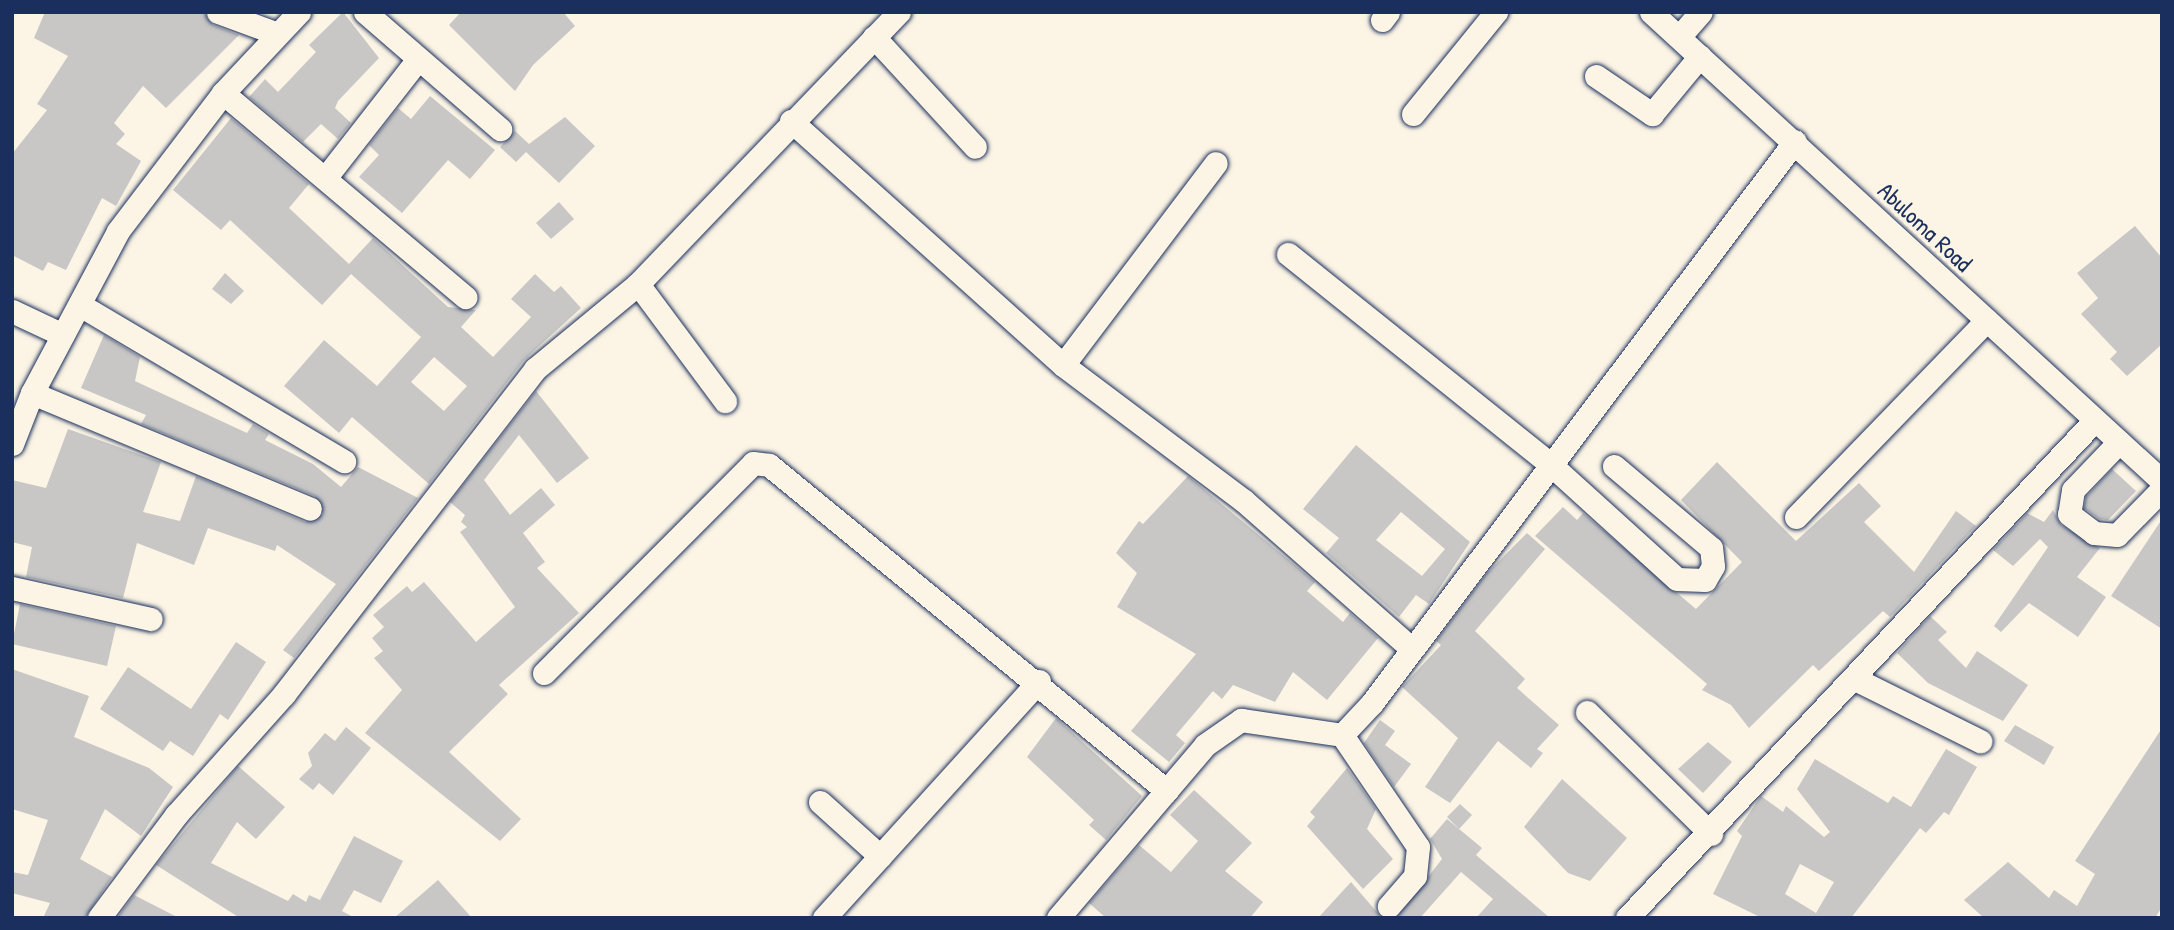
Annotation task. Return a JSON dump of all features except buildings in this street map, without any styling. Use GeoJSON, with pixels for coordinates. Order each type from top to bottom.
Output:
{"type":"FeatureCollection","features":[{"type":"Feature","properties":{"kind":"street"},"geometry":{"type":"LineString","coordinates":[[218,12],[275,33]]}},
{"type":"Feature","properties":{"kind":"street"},"geometry":{"type":"LineString","coordinates":[[12,444],[32,393],[118,231],[223,93],[275,33],[299,12]]}},
{"type":"Feature","properties":{"kind":"street"},"geometry":{"type":"LineString","coordinates":[[365,12],[416,62],[500,129]]}},
{"type":"Feature","properties":{"kind":"street"},"geometry":{"type":"LineString","coordinates":[[99,918],[184,806],[284,694],[490,422],[535,369],[638,284],[791,121],[899,12]]}},
{"type":"Feature","properties":{"kind":"street"},"geometry":{"type":"LineString","coordinates":[[1413,114],[1496,12]]}},
{"type":"Feature","properties":{"kind":"street","name":"Abuloma Road"},"geometry":{"type":"LineString","coordinates":[[1651,12],[1795,141],[2162,481]]}},
{"type":"Feature","properties":{"kind":"street"},"geometry":{"type":"LineString","coordinates":[[1679,37],[1701,12]]}},
{"type":"Feature","properties":{"kind":"street"},"geometry":{"type":"LineString","coordinates":[[874,37],[975,147]]}},
{"type":"Feature","properties":{"kind":"street"},"geometry":{"type":"LineString","coordinates":[[1596,76],[1652,114],[1700,56]]}},
{"type":"Feature","properties":{"kind":"street"},"geometry":{"type":"LineString","coordinates":[[326,177],[416,62]]}},
{"type":"Feature","properties":{"kind":"street"},"geometry":{"type":"LineString","coordinates":[[223,93],[326,177],[465,297]]}},
{"type":"Feature","properties":{"kind":"street"},"geometry":{"type":"LineString","coordinates":[[791,121],[1063,365],[1244,501],[1412,649]]}},
{"type":"Feature","properties":{"kind":"street"},"geometry":{"type":"LineString","coordinates":[[1342,735],[1412,649],[1795,141]]}},
{"type":"Feature","properties":{"kind":"street"},"geometry":{"type":"LineString","coordinates":[[1063,365],[1216,163]]}},
{"type":"Feature","properties":{"kind":"street"},"geometry":{"type":"LineString","coordinates":[[1288,254],[1550,464],[1677,579],[1705,580],[1713,566],[1710,548],[1614,466]]}},
{"type":"Feature","properties":{"kind":"street"},"geometry":{"type":"LineString","coordinates":[[638,284],[725,401]]}},
{"type":"Feature","properties":{"kind":"street"},"geometry":{"type":"LineString","coordinates":[[80,305],[344,461]]}},
{"type":"Feature","properties":{"kind":"street"},"geometry":{"type":"LineString","coordinates":[[12,311],[63,335]]}},
{"type":"Feature","properties":{"kind":"street"},"geometry":{"type":"LineString","coordinates":[[1796,517],[1987,320]]}},
{"type":"Feature","properties":{"kind":"street"},"geometry":{"type":"LineString","coordinates":[[32,393],[310,509]]}},
{"type":"Feature","properties":{"kind":"street"},"geometry":{"type":"LineString","coordinates":[[1627,918],[1711,834],[2095,420]]}},
{"type":"Feature","properties":{"kind":"street"},"geometry":{"type":"LineString","coordinates":[[2119,442],[2073,490],[2069,514],[2094,533],[2117,534],[2162,489]]}},
{"type":"Feature","properties":{"kind":"street"},"geometry":{"type":"LineString","coordinates":[[544,673],[753,463],[788,477],[1039,681],[1167,791]]}},
{"type":"Feature","properties":{"kind":"street"},"geometry":{"type":"LineString","coordinates":[[12,588],[151,619]]}},
{"type":"Feature","properties":{"kind":"street"},"geometry":{"type":"LineString","coordinates":[[1855,679],[1980,741]]}},
{"type":"Feature","properties":{"kind":"street"},"geometry":{"type":"LineString","coordinates":[[824,918],[1039,681]]}},
{"type":"Feature","properties":{"kind":"street"},"geometry":{"type":"LineString","coordinates":[[1587,712],[1711,834]]}},
{"type":"Feature","properties":{"kind":"street"},"geometry":{"type":"LineString","coordinates":[[1058,918],[1205,745],[1241,720],[1342,735],[1418,847],[1415,876],[1389,906]]}},
{"type":"Feature","properties":{"kind":"street"},"geometry":{"type":"LineString","coordinates":[[820,802],[880,856]]}}]}
